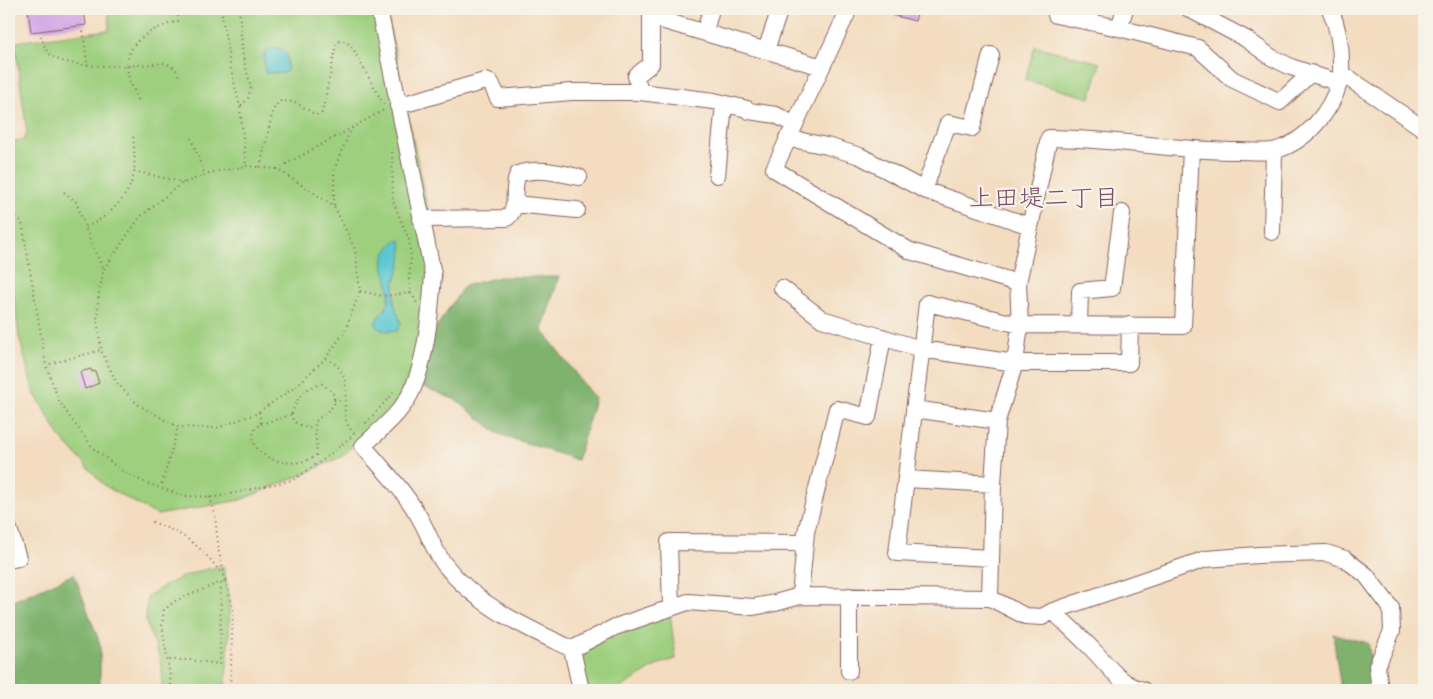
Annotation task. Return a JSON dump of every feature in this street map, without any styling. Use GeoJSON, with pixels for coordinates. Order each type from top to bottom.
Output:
{"type":"FeatureCollection","features":[{"type":"Feature","properties":{"kind":"street"},"geometry":{"type":"LineString","coordinates":[[379,9],[391,109],[421,219],[433,274],[431,308],[413,389],[396,414],[363,446],[418,514],[446,566],[470,590],[483,602],[533,632],[572,649]]}},
{"type":"Feature","properties":{"kind":"street"},"geometry":{"type":"LineString","coordinates":[[705,32],[711,9]]}},
{"type":"Feature","properties":{"kind":"street"},"geometry":{"type":"LineString","coordinates":[[766,50],[780,9]]}},
{"type":"Feature","properties":{"kind":"street"},"geometry":{"type":"LineString","coordinates":[[849,9],[774,169],[910,251],[1018,283]]}},
{"type":"Feature","properties":{"kind":"street"},"geometry":{"type":"LineString","coordinates":[[1119,28],[1125,9]]}},
{"type":"Feature","properties":{"kind":"street"},"geometry":{"type":"LineString","coordinates":[[990,598],[993,484],[997,421],[1015,363],[1020,325],[1018,283],[1049,138],[1214,151],[1274,151],[1289,145],[1304,135],[1324,115],[1336,96],[1339,83],[1291,67],[1271,57],[1246,39],[1189,9]]}},
{"type":"Feature","properties":{"kind":"street"},"geometry":{"type":"LineString","coordinates":[[1330,9],[1342,49],[1341,73],[1424,129]]}},
{"type":"Feature","properties":{"kind":"street"},"geometry":{"type":"LineString","coordinates":[[1056,15],[1119,28],[1198,48],[1232,79],[1280,102],[1311,73]]}},
{"type":"Feature","properties":{"kind":"street"},"geometry":{"type":"LineString","coordinates":[[640,92],[636,76],[651,64],[651,17],[822,67]]}},
{"type":"Feature","properties":{"kind":"street"},"geometry":{"type":"LineString","coordinates":[[924,190],[948,123],[972,128],[991,55]]}},
{"type":"Feature","properties":{"kind":"street"},"geometry":{"type":"LineString","coordinates":[[391,109],[485,81],[491,83],[498,98],[572,92],[640,92],[724,104],[749,111],[776,115],[791,132],[860,156],[924,190],[1030,226]]}},
{"type":"Feature","properties":{"kind":"street"},"geometry":{"type":"LineString","coordinates":[[717,175],[724,104]]}},
{"type":"Feature","properties":{"kind":"street"},"geometry":{"type":"LineString","coordinates":[[991,558],[898,553],[927,303],[1020,325],[1183,326],[1191,149]]}},
{"type":"Feature","properties":{"kind":"street"},"geometry":{"type":"LineString","coordinates":[[1272,232],[1274,151]]}},
{"type":"Feature","properties":{"kind":"street"},"geometry":{"type":"LineString","coordinates":[[421,219],[507,218],[511,215],[514,204],[518,174],[537,170],[579,177]]}},
{"type":"Feature","properties":{"kind":"street"},"geometry":{"type":"LineString","coordinates":[[514,204],[577,210]]}},
{"type":"Feature","properties":{"kind":"street"},"geometry":{"type":"LineString","coordinates":[[1080,325],[1080,291],[1112,288],[1122,213]]}},
{"type":"Feature","properties":{"kind":"street"},"geometry":{"type":"LineString","coordinates":[[782,288],[822,319],[921,349],[1015,363],[1129,363],[1130,325]]}},
{"type":"Feature","properties":{"kind":"street"},"geometry":{"type":"LineString","coordinates":[[800,596],[804,542],[837,409],[868,417],[883,337]]}},
{"type":"Feature","properties":{"kind":"street"},"geometry":{"type":"LineString","coordinates":[[914,410],[997,421]]}},
{"type":"Feature","properties":{"kind":"street"},"geometry":{"type":"LineString","coordinates":[[906,479],[993,484]]}},
{"type":"Feature","properties":{"kind":"street"},"geometry":{"type":"LineString","coordinates":[[9,529],[18,558],[9,560]]}},
{"type":"Feature","properties":{"kind":"street"},"geometry":{"type":"LineString","coordinates":[[671,608],[668,542],[804,542]]}},
{"type":"Feature","properties":{"kind":"street"},"geometry":{"type":"LineString","coordinates":[[572,649],[615,627],[688,602],[753,607],[800,596],[990,598],[1025,616],[1042,617],[1053,611],[1206,559],[1326,553],[1345,559],[1366,575],[1391,608],[1392,631],[1377,666],[1380,690]]}},
{"type":"Feature","properties":{"kind":"street"},"geometry":{"type":"LineString","coordinates":[[849,596],[849,671]]}},
{"type":"Feature","properties":{"kind":"street"},"geometry":{"type":"LineString","coordinates":[[1053,611],[1117,676],[1132,687],[1143,690]]}},
{"type":"Feature","properties":{"kind":"street"},"geometry":{"type":"LineString","coordinates":[[572,649],[581,690]]}},
{"type":"Feature","properties":{"kind":"path"},"geometry":{"type":"LineString","coordinates":[[140,101],[128,80],[127,57],[135,43],[149,32],[178,21],[175,11],[158,11],[156,9]]}},
{"type":"Feature","properties":{"kind":"path"},"geometry":{"type":"LineString","coordinates":[[220,9],[240,108],[246,166]]}},
{"type":"Feature","properties":{"kind":"path"},"geometry":{"type":"LineString","coordinates":[[239,9],[243,57],[251,86],[248,98],[240,108]]}},
{"type":"Feature","properties":{"kind":"path"},"geometry":{"type":"LineString","coordinates":[[83,31],[87,64]]}},
{"type":"Feature","properties":{"kind":"path"},"geometry":{"type":"LineString","coordinates":[[41,36],[47,52],[58,60],[74,64],[127,66],[166,63],[175,68],[180,78]]}},
{"type":"Feature","properties":{"kind":"path"},"geometry":{"type":"LineString","coordinates":[[260,167],[273,110],[280,101],[295,102],[316,115],[322,113],[337,42],[342,40],[347,42],[391,109],[353,126],[277,169]]}},
{"type":"Feature","properties":{"kind":"path"},"geometry":{"type":"LineString","coordinates":[[334,206],[277,169],[246,166],[205,175],[179,185],[140,217],[104,269],[99,292],[97,318],[100,350],[116,382],[137,404],[178,427],[217,428],[259,411],[294,388],[326,358],[345,331],[360,291],[355,249],[334,206],[334,171],[353,126]]}},
{"type":"Feature","properties":{"kind":"path"},"geometry":{"type":"LineString","coordinates":[[86,227],[99,221],[122,198],[131,183],[135,156],[133,134]]}},
{"type":"Feature","properties":{"kind":"path"},"geometry":{"type":"LineString","coordinates":[[191,138],[205,175]]}},
{"type":"Feature","properties":{"kind":"path"},"geometry":{"type":"LineString","coordinates":[[392,142],[393,201],[409,240],[411,293],[419,308]]}},
{"type":"Feature","properties":{"kind":"path"},"geometry":{"type":"LineString","coordinates":[[134,172],[185,183]]}},
{"type":"Feature","properties":{"kind":"path"},"geometry":{"type":"LineString","coordinates":[[64,192],[76,202],[92,246],[104,269]]}},
{"type":"Feature","properties":{"kind":"path"},"geometry":{"type":"LineString","coordinates":[[9,210],[22,222],[46,365],[59,402],[93,448],[122,471],[146,483],[184,496],[216,497],[293,480],[323,460],[358,432]]}},
{"type":"Feature","properties":{"kind":"path"},"geometry":{"type":"LineString","coordinates":[[360,291],[383,296],[400,296],[411,293]]}},
{"type":"Feature","properties":{"kind":"path"},"geometry":{"type":"LineString","coordinates":[[50,364],[100,350]]}},
{"type":"Feature","properties":{"kind":"path"},"geometry":{"type":"LineString","coordinates":[[326,358],[339,368],[344,378],[347,390],[344,410],[346,421],[355,434]]}},
{"type":"Feature","properties":{"kind":"path"},"geometry":{"type":"LineString","coordinates":[[322,384],[334,395],[334,405],[315,422],[314,429],[318,449],[316,455],[309,461],[300,463],[277,462],[270,460],[256,446],[255,428],[261,424],[290,415],[295,401],[304,390],[312,386],[322,384]]}},
{"type":"Feature","properties":{"kind":"path"},"geometry":{"type":"LineString","coordinates":[[363,427],[400,385]]}},
{"type":"Feature","properties":{"kind":"path"},"geometry":{"type":"LineString","coordinates":[[334,400],[346,400]]}},
{"type":"Feature","properties":{"kind":"path"},"geometry":{"type":"LineString","coordinates":[[259,411],[261,424]]}},
{"type":"Feature","properties":{"kind":"path"},"geometry":{"type":"LineString","coordinates":[[290,415],[300,425],[314,429]]}},
{"type":"Feature","properties":{"kind":"path"},"geometry":{"type":"LineString","coordinates":[[162,484],[178,427]]}},
{"type":"Feature","properties":{"kind":"path"},"geometry":{"type":"LineString","coordinates":[[210,496],[215,515],[219,553],[233,610],[230,690]]}},
{"type":"Feature","properties":{"kind":"path"},"geometry":{"type":"LineString","coordinates":[[152,522],[194,542],[215,564],[227,581]]}},
{"type":"Feature","properties":{"kind":"path"},"geometry":{"type":"LineString","coordinates":[[172,690],[162,624],[164,610],[175,601],[227,581]]}},
{"type":"Feature","properties":{"kind":"path"},"geometry":{"type":"LineString","coordinates":[[168,660],[190,660],[220,664],[221,582]]}},
{"type":"Feature","properties":{"kind":"green space"},"geometry":{"type":"Polygon","coordinates":[[[109,9],[386,9],[442,279],[418,355],[401,396],[343,456],[240,500],[157,515],[105,486],[60,437],[33,391],[19,336],[9,258],[9,142],[24,140],[27,133],[15,42],[109,30],[109,9]]]}},
{"type":"Feature","properties":{"kind":"green space"},"geometry":{"type":"Polygon","coordinates":[[[1035,46],[1100,63],[1090,98],[1025,80],[1035,46]]]}},
{"type":"Feature","properties":{"kind":"green space"},"geometry":{"type":"Polygon","coordinates":[[[499,277],[559,277],[542,330],[595,399],[577,460],[499,434],[456,400],[412,382],[429,338],[464,286],[499,277]]]}},
{"type":"Feature","properties":{"kind":"green space"},"geometry":{"type":"Polygon","coordinates":[[[223,566],[229,612],[229,644],[225,690],[161,690],[161,664],[146,622],[147,597],[183,577],[223,566]]]}},
{"type":"Feature","properties":{"kind":"green space"},"geometry":{"type":"Polygon","coordinates":[[[74,574],[100,644],[100,690],[9,690],[9,603],[74,574]]]}},
{"type":"Feature","properties":{"kind":"green space"},"geometry":{"type":"Polygon","coordinates":[[[670,614],[676,659],[659,664],[617,690],[587,690],[579,657],[584,649],[670,614]]]}},
{"type":"Feature","properties":{"kind":"green space"},"geometry":{"type":"Polygon","coordinates":[[[1333,634],[1368,643],[1376,690],[1341,690],[1333,634]]]}},
{"type":"Feature","properties":{"kind":"water"},"geometry":{"type":"Polygon","coordinates":[[[280,48],[287,54],[287,71],[283,73],[265,73],[264,54],[267,50],[280,48]]]}},
{"type":"Feature","properties":{"kind":"water"},"geometry":{"type":"Polygon","coordinates":[[[398,239],[401,240],[402,250],[401,263],[394,284],[394,303],[401,324],[397,331],[379,328],[376,321],[388,304],[389,294],[383,263],[385,255],[398,239]]]}},
{"type":"Feature","properties":{"kind":"building"},"geometry":{"type":"Polygon","coordinates":[[[28,9],[84,9],[86,25],[31,32],[28,9]]]}},
{"type":"Feature","properties":{"kind":"building"},"geometry":{"type":"Polygon","coordinates":[[[881,9],[918,10],[915,21],[881,12],[881,9]]]}},
{"type":"Feature","properties":{"kind":"building"},"geometry":{"type":"Polygon","coordinates":[[[91,369],[92,372],[95,371],[99,383],[85,389],[80,372],[91,369]]]}},
{"type":"Feature","properties":{"kind":"district","name":"上田堤二丁目"},"geometry":{"type":"Point","coordinates":[1044,198]}}]}
